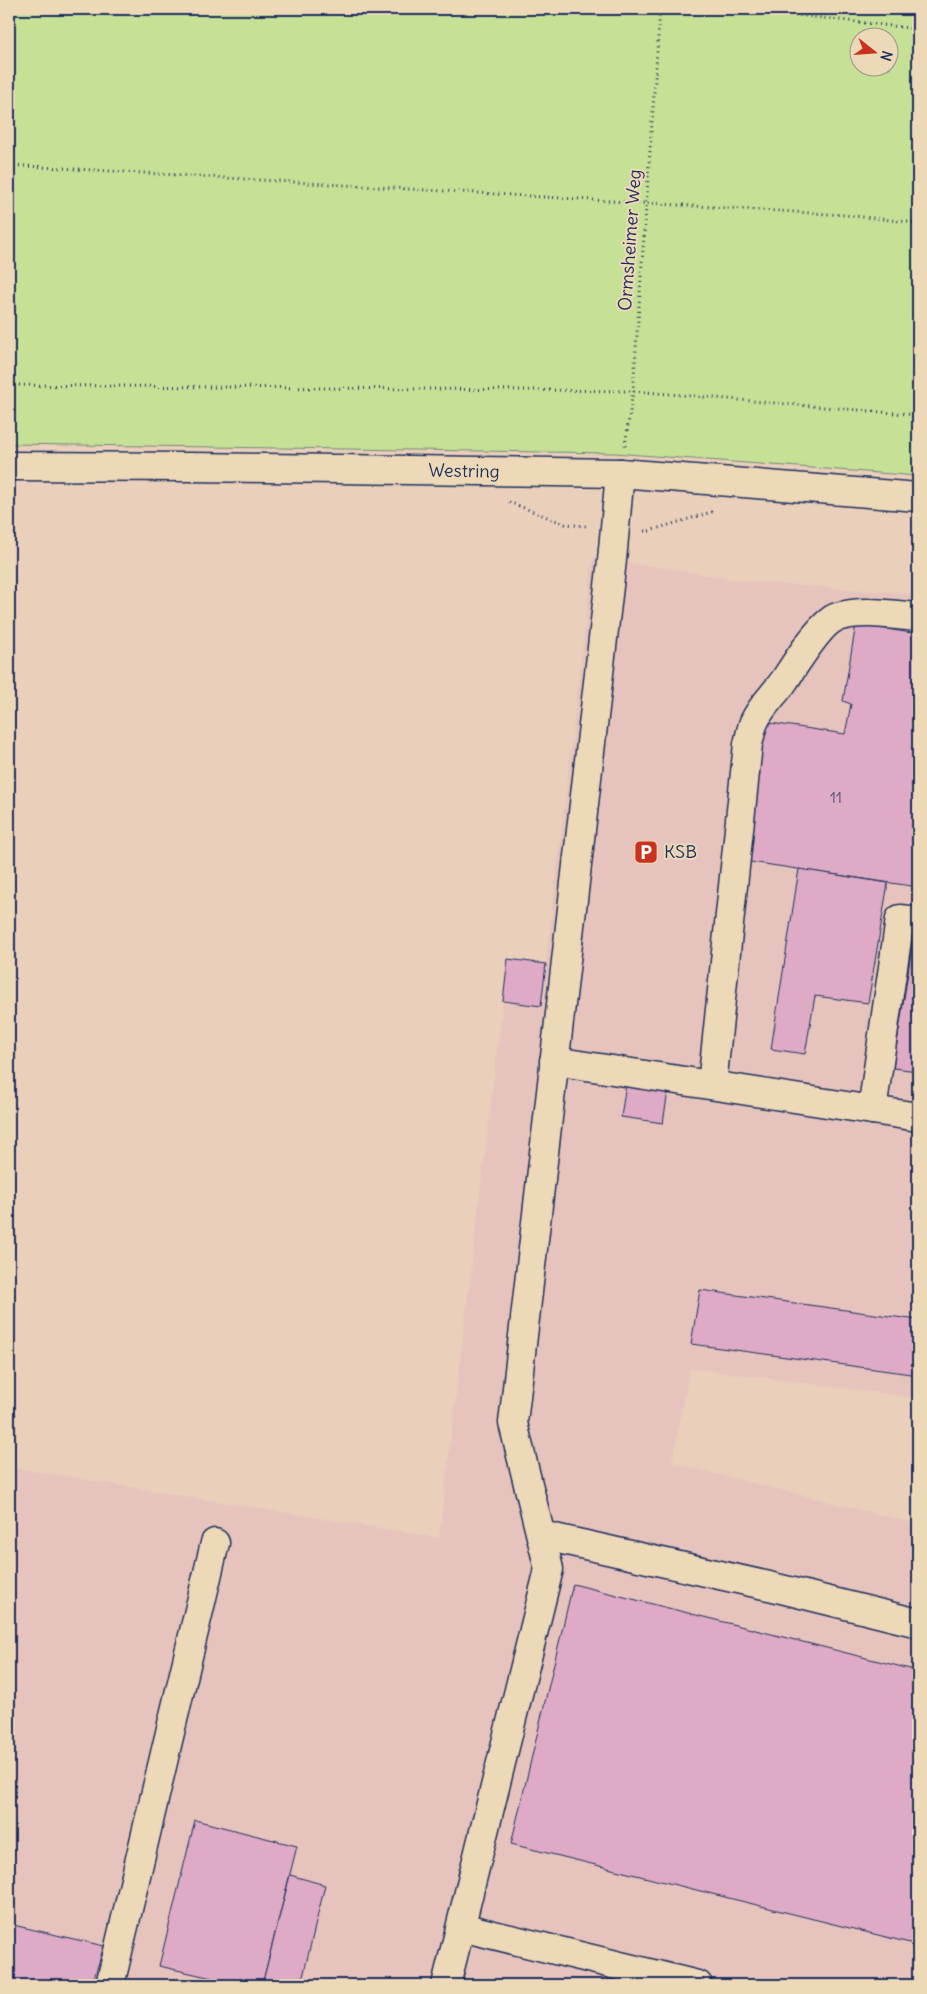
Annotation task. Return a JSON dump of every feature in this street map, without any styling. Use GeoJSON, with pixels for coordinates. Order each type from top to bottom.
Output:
{"type":"FeatureCollection","features":[{"type":"Feature","properties":{"kind":"street","name":"Westring"},"geometry":{"type":"LineString","coordinates":[[9,466],[192,466],[620,473],[918,497]]}},
{"type":"Feature","properties":{"kind":"street"},"geometry":{"type":"LineString","coordinates":[[446,1985],[549,1569],[513,1424],[616,528],[620,473]]}},
{"type":"Feature","properties":{"kind":"street"},"geometry":{"type":"LineString","coordinates":[[712,1085],[748,744],[754,722],[764,704],[782,683],[800,656],[820,632],[836,617],[852,614],[918,617]]}},
{"type":"Feature","properties":{"kind":"street"},"geometry":{"type":"LineString","coordinates":[[872,1110],[900,919],[918,922]]}},
{"type":"Feature","properties":{"kind":"street"},"geometry":{"type":"LineString","coordinates":[[554,1061],[918,1117]]}},
{"type":"Feature","properties":{"kind":"street"},"geometry":{"type":"LineString","coordinates":[[541,1535],[769,1586],[918,1623]]}},
{"type":"Feature","properties":{"kind":"street"},"geometry":{"type":"LineString","coordinates":[[110,1985],[215,1543]]}},
{"type":"Feature","properties":{"kind":"street"},"geometry":{"type":"LineString","coordinates":[[461,1927],[698,1985]]}},
{"type":"Feature","properties":{"kind":"path","name":"Ormsheimer Weg"},"geometry":{"type":"LineString","coordinates":[[620,473],[633,391],[660,9]]}},
{"type":"Feature","properties":{"kind":"path"},"geometry":{"type":"LineString","coordinates":[[745,9],[918,29]]}},
{"type":"Feature","properties":{"kind":"path"},"geometry":{"type":"LineString","coordinates":[[9,165],[845,215],[918,222]]}},
{"type":"Feature","properties":{"kind":"path"},"geometry":{"type":"LineString","coordinates":[[9,385],[633,391],[918,415]]}},
{"type":"Feature","properties":{"kind":"path"},"geometry":{"type":"LineString","coordinates":[[501,499],[565,524],[649,531],[716,511]]}},
{"type":"Feature","properties":{"kind":"shaded area"},"geometry":{"type":"Polygon","coordinates":[[[593,557],[752,582],[918,594],[918,1398],[690,1368],[672,1463],[918,1524],[918,1985],[9,1985],[9,1467],[439,1538],[508,959],[546,963],[593,557]]]}},
{"type":"Feature","properties":{"kind":"green space"},"geometry":{"type":"Polygon","coordinates":[[[9,9],[918,9],[918,476],[614,453],[9,444],[9,9]]]}},
{"type":"Feature","properties":{"kind":"building"},"geometry":{"type":"Polygon","coordinates":[[[856,624],[918,634],[918,887],[744,861],[764,722],[845,734],[851,704],[843,701],[856,624]]]}},
{"type":"Feature","properties":{"kind":"building"},"geometry":{"type":"Polygon","coordinates":[[[799,869],[888,883],[868,1003],[815,996],[805,1054],[771,1049],[799,869]]]}},
{"type":"Feature","properties":{"kind":"building"},"geometry":{"type":"Polygon","coordinates":[[[915,928],[918,928],[918,1071],[893,1068],[915,928]]]}},
{"type":"Feature","properties":{"kind":"building"},"geometry":{"type":"Polygon","coordinates":[[[508,959],[546,964],[541,1006],[503,1001],[508,959]]]}},
{"type":"Feature","properties":{"kind":"building"},"geometry":{"type":"Polygon","coordinates":[[[626,1084],[668,1091],[663,1123],[621,1117],[626,1084]]]}},
{"type":"Feature","properties":{"kind":"building"},"geometry":{"type":"Polygon","coordinates":[[[700,1290],[918,1320],[918,1375],[691,1344],[700,1290]]]}},
{"type":"Feature","properties":{"kind":"building"},"geometry":{"type":"Polygon","coordinates":[[[573,1584],[918,1671],[918,1945],[511,1844],[573,1584]]]}},
{"type":"Feature","properties":{"kind":"building"},"geometry":{"type":"Polygon","coordinates":[[[195,1820],[297,1846],[262,1985],[243,1985],[159,1966],[195,1820]]]}},
{"type":"Feature","properties":{"kind":"building"},"geometry":{"type":"Polygon","coordinates":[[[290,1875],[325,1885],[301,1985],[262,1985],[290,1875]]]}},
{"type":"Feature","properties":{"kind":"building"},"geometry":{"type":"Polygon","coordinates":[[[9,1924],[104,1946],[92,1985],[9,1985],[9,1924]]]}},
{"type":"Feature","properties":{"kind":"place","name":"KSB"},"geometry":{"type":"Point","coordinates":[646,852]}}]}
